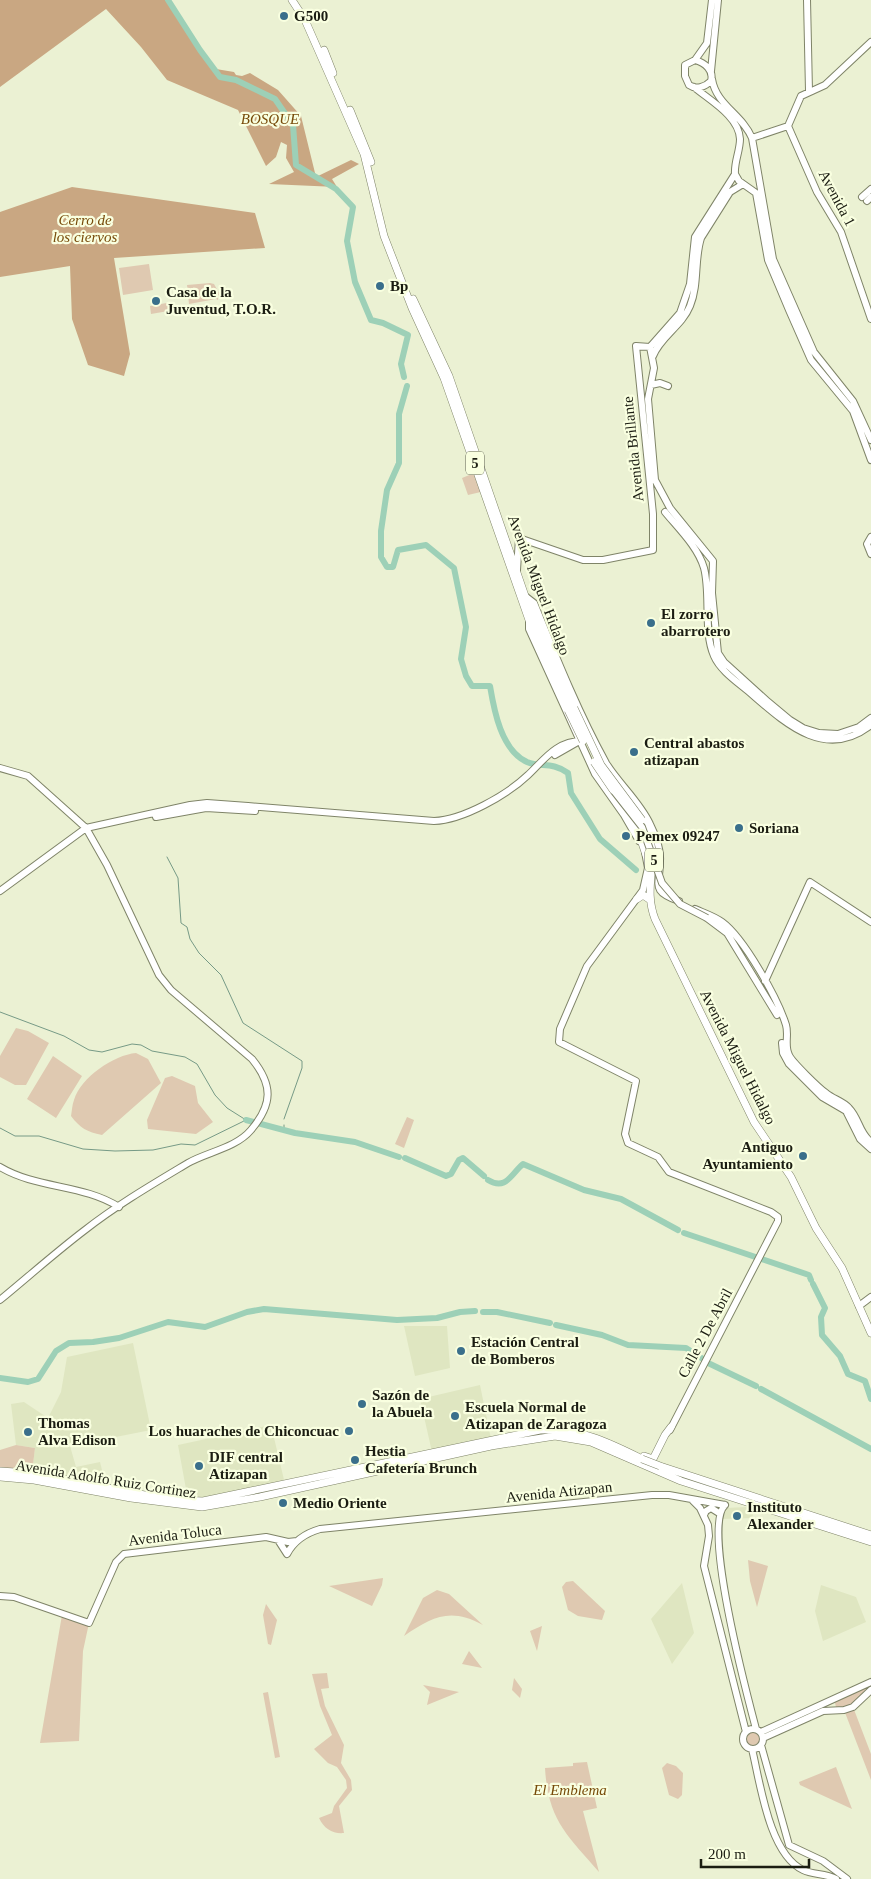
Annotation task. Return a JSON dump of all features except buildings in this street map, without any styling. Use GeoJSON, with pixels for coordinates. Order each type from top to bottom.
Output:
{"type":"FeatureCollection","features":[{"type":"Feature","properties":{"kind":"main road","name":"5"},"geometry":{"type":"LineString","coordinates":[[292,0],[305,20],[364,154],[382,229],[414,307]]}},
{"type":"Feature","properties":{"kind":"main road","name":"5"},"geometry":{"type":"LineString","coordinates":[[298,0],[304,6],[369,153],[388,235],[414,307]]}},
{"type":"Feature","properties":{"kind":"main road","name":"Avenida Miguel Hidalgo"},"geometry":{"type":"LineString","coordinates":[[414,307],[449,376],[529,620],[599,772],[613,790]]}},
{"type":"Feature","properties":{"kind":"main road","name":"Avenida Miguel Hidalgo"},"geometry":{"type":"LineString","coordinates":[[506,548],[517,570],[525,596],[572,711],[600,765],[645,819],[653,848],[653,870],[649,899],[655,919],[731,1078],[754,1122],[791,1177],[816,1228],[842,1268],[871,1333]]}},
{"type":"Feature","properties":{"kind":"main road"},"geometry":{"type":"LineString","coordinates":[[613,790],[642,837],[646,855]]}},
{"type":"Feature","properties":{"kind":"main road"},"geometry":{"type":"LineString","coordinates":[[657,880],[653,870],[660,862]]}},
{"type":"Feature","properties":{"kind":"main road"},"geometry":{"type":"LineString","coordinates":[[637,899],[643,896],[649,899]]}},
{"type":"Feature","properties":{"kind":"main road"},"geometry":{"type":"LineString","coordinates":[[612,1443],[652,1460],[671,1427]]}},
{"type":"Feature","properties":{"kind":"main road","name":"Avenida Adolfo Ruiz Cortinez"},"geometry":{"type":"LineString","coordinates":[[0,1477],[34,1480],[194,1507],[557,1429],[574,1431],[612,1443],[642,1459],[658,1463]]}},
{"type":"Feature","properties":{"kind":"main road","name":"Avenida Adolfo Ruiz Cortinez"},"geometry":{"type":"LineString","coordinates":[[491,1442],[541,1436],[573,1437],[609,1449],[653,1471],[714,1493],[871,1542]]}},
{"type":"Feature","properties":{"kind":"main road"},"geometry":{"type":"LineString","coordinates":[[658,1463],[871,1535]]}},
{"type":"Feature","properties":{"kind":"main road"},"geometry":{"type":"LineString","coordinates":[[0,1471],[0,1477]]}},
{"type":"Feature","properties":{"kind":"main road","name":"Avenida Adolfo Ruiz Cortinez"},"geometry":{"type":"LineString","coordinates":[[0,1471],[42,1474],[188,1500],[228,1500]]}},
{"type":"Feature","properties":{"kind":"street"},"geometry":{"type":"LineString","coordinates":[[685,303],[690,284],[695,237],[735,174],[739,145],[737,128],[726,114],[687,81],[684,68],[686,63],[694,60],[707,43],[712,0]]}},
{"type":"Feature","properties":{"kind":"street"},"geometry":{"type":"LineString","coordinates":[[694,87],[706,85],[711,75],[718,0]]}},
{"type":"Feature","properties":{"kind":"street"},"geometry":{"type":"LineString","coordinates":[[807,0],[809,91]]}},
{"type":"Feature","properties":{"kind":"street"},"geometry":{"type":"LineString","coordinates":[[752,138],[788,126],[799,99],[809,91],[825,85],[871,42]]}},
{"type":"Feature","properties":{"kind":"street"},"geometry":{"type":"LineString","coordinates":[[694,60],[705,65],[711,75],[719,98],[743,121],[752,138],[771,251],[779,280]]}},
{"type":"Feature","properties":{"kind":"street","name":"Avenida 1"},"geometry":{"type":"LineString","coordinates":[[788,126],[817,192],[841,232],[871,319]]}},
{"type":"Feature","properties":{"kind":"street"},"geometry":{"type":"LineString","coordinates":[[735,174],[758,198],[766,252],[811,360],[858,414],[871,440]]}},
{"type":"Feature","properties":{"kind":"street"},"geometry":{"type":"LineString","coordinates":[[653,356],[685,315],[696,285],[698,246],[701,238],[730,192],[746,185],[755,186],[760,182]]}},
{"type":"Feature","properties":{"kind":"street"},"geometry":{"type":"LineString","coordinates":[[867,198],[871,189]]}},
{"type":"Feature","properties":{"kind":"street"},"geometry":{"type":"LineString","coordinates":[[650,347],[674,323],[696,285]]}},
{"type":"Feature","properties":{"kind":"street","name":"Avenida Brillante"},"geometry":{"type":"LineString","coordinates":[[519,538],[583,560],[603,560],[653,550],[653,514],[636,346],[650,347],[653,356],[654,368],[648,399],[655,480],[668,510]]}},
{"type":"Feature","properties":{"kind":"street"},"geometry":{"type":"LineString","coordinates":[[652,385],[660,383],[668,386]]}},
{"type":"Feature","properties":{"kind":"street"},"geometry":{"type":"LineString","coordinates":[[858,414],[871,460]]}},
{"type":"Feature","properties":{"kind":"street"},"geometry":{"type":"LineString","coordinates":[[653,514],[668,510]]}},
{"type":"Feature","properties":{"kind":"street"},"geometry":{"type":"LineString","coordinates":[[668,510],[710,557],[716,646],[724,662],[790,720],[811,731],[838,734],[858,727],[871,718]]}},
{"type":"Feature","properties":{"kind":"street"},"geometry":{"type":"LineString","coordinates":[[668,510],[702,562],[705,574],[711,646],[714,656],[727,673],[786,724],[807,735],[836,739],[853,735],[871,725]]}},
{"type":"Feature","properties":{"kind":"street"},"geometry":{"type":"LineString","coordinates":[[871,537],[867,544],[871,554]]}},
{"type":"Feature","properties":{"kind":"street"},"geometry":{"type":"LineString","coordinates":[[506,548],[519,538]]}},
{"type":"Feature","properties":{"kind":"street"},"geometry":{"type":"LineString","coordinates":[[517,570],[519,538]]}},
{"type":"Feature","properties":{"kind":"street"},"geometry":{"type":"LineString","coordinates":[[702,562],[705,558],[710,557]]}},
{"type":"Feature","properties":{"kind":"street"},"geometry":{"type":"LineString","coordinates":[[705,574],[709,575],[712,573]]}},
{"type":"Feature","properties":{"kind":"street"},"geometry":{"type":"LineString","coordinates":[[572,711],[586,725],[608,765],[645,819]]}},
{"type":"Feature","properties":{"kind":"street"},"geometry":{"type":"LineString","coordinates":[[569,743],[572,711]]}},
{"type":"Feature","properties":{"kind":"street"},"geometry":{"type":"LineString","coordinates":[[571,725],[595,774],[628,821],[646,855],[646,880],[637,899]]}},
{"type":"Feature","properties":{"kind":"street"},"geometry":{"type":"LineString","coordinates":[[540,765],[579,741],[585,734],[586,725]]}},
{"type":"Feature","properties":{"kind":"street"},"geometry":{"type":"LineString","coordinates":[[0,891],[86,830],[206,808],[446,824],[463,819],[506,796],[540,765],[569,743],[588,742],[599,749]]}},
{"type":"Feature","properties":{"kind":"street"},"geometry":{"type":"LineString","coordinates":[[595,774],[598,764],[608,765]]}},
{"type":"Feature","properties":{"kind":"street"},"geometry":{"type":"LineString","coordinates":[[0,768],[28,776],[86,830],[164,982],[252,1059],[263,1072],[268,1084],[266,1107],[259,1119],[244,1136],[189,1163],[119,1206],[85,1230],[0,1300]]}},
{"type":"Feature","properties":{"kind":"street","name":"Avenida Miguel Hidalgo"},"geometry":{"type":"LineString","coordinates":[[613,790],[642,827],[662,883],[680,904],[707,918],[727,933],[763,983]]}},
{"type":"Feature","properties":{"kind":"street"},"geometry":{"type":"LineString","coordinates":[[649,829],[660,862],[657,880],[659,889],[666,897],[715,918],[728,927],[786,1024],[787,1049],[791,1059],[823,1091],[847,1105],[862,1134],[871,1142]]}},
{"type":"Feature","properties":{"kind":"street"},"geometry":{"type":"LineString","coordinates":[[0,896],[86,830]]}},
{"type":"Feature","properties":{"kind":"street"},"geometry":{"type":"LineString","coordinates":[[653,848],[660,862]]}},
{"type":"Feature","properties":{"kind":"street"},"geometry":{"type":"LineString","coordinates":[[871,922],[810,882],[763,983],[782,1026],[782,1048],[786,1060],[822,1097],[846,1111],[860,1139],[871,1149]]}},
{"type":"Feature","properties":{"kind":"street","name":"Calle 2 De Abril"},"geometry":{"type":"LineString","coordinates":[[637,899],[587,966],[560,1029],[559,1042],[636,1081],[625,1134],[628,1143],[658,1157],[669,1172],[771,1212],[778,1217],[777,1225],[671,1427],[658,1463]]}},
{"type":"Feature","properties":{"kind":"street"},"geometry":{"type":"LineString","coordinates":[[0,1167],[33,1182],[104,1199],[119,1206]]}},
{"type":"Feature","properties":{"kind":"street"},"geometry":{"type":"LineString","coordinates":[[859,1303],[871,1296]]}},
{"type":"Feature","properties":{"kind":"street"},"geometry":{"type":"LineString","coordinates":[[682,1478],[714,1493]]}},
{"type":"Feature","properties":{"kind":"street","name":"Avenida Atizapan"},"geometry":{"type":"LineString","coordinates":[[395,1522],[652,1495],[669,1495],[725,1505],[719,1512]]}},
{"type":"Feature","properties":{"kind":"street"},"geometry":{"type":"LineString","coordinates":[[691,1500],[704,1515],[709,1536],[704,1566],[746,1732],[743,1737],[743,1743],[752,1749],[772,1833],[783,1850],[802,1870],[835,1878],[838,1872]]}},
{"type":"Feature","properties":{"kind":"street"},"geometry":{"type":"LineString","coordinates":[[704,1515],[706,1510],[711,1508],[719,1512],[718,1523],[726,1598],[760,1733],[761,1745],[789,1845]]}},
{"type":"Feature","properties":{"kind":"street","name":"Avenida Toluca"},"geometry":{"type":"LineString","coordinates":[[278,1540],[287,1554],[297,1541],[312,1532],[395,1522]]}},
{"type":"Feature","properties":{"kind":"street","name":"Avenida Toluca"},"geometry":{"type":"LineString","coordinates":[[0,1596],[14,1597],[88,1623],[108,1576],[116,1562],[124,1554],[266,1537],[297,1541]]}},
{"type":"Feature","properties":{"kind":"street"},"geometry":{"type":"LineString","coordinates":[[760,1733],[871,1682]]}},
{"type":"Feature","properties":{"kind":"street"},"geometry":{"type":"LineString","coordinates":[[746,1732],[760,1733],[823,1711],[853,1707],[869,1692],[865,1687],[861,1686]]}},
{"type":"Feature","properties":{"kind":"street"},"geometry":{"type":"LineString","coordinates":[[834,1699],[834,1705],[840,1709]]}},
{"type":"Feature","properties":{"kind":"street"},"geometry":{"type":"LineString","coordinates":[[752,1749],[761,1745]]}},
{"type":"Feature","properties":{"kind":"street"},"geometry":{"type":"LineString","coordinates":[[783,1850],[789,1845]]}},
{"type":"Feature","properties":{"kind":"street"},"geometry":{"type":"LineString","coordinates":[[789,1845],[823,1860],[847,1879]]}},
{"type":"Feature","properties":{"kind":"shaded area"},"geometry":{"type":"Polygon","coordinates":[[[404,1326],[447,1326],[450,1368],[415,1376],[404,1326]]]}},
{"type":"Feature","properties":{"kind":"shaded area"},"geometry":{"type":"Polygon","coordinates":[[[133,1343],[151,1430],[70,1446],[76,1467],[100,1462],[106,1486],[32,1473],[35,1448],[16,1445],[11,1404],[24,1402],[48,1418],[61,1392],[67,1357],[133,1343]]]}},
{"type":"Feature","properties":{"kind":"shaded area","name":"Escuela Normal de Atizapan de Zaragoza"},"geometry":{"type":"Polygon","coordinates":[[[480,1385],[491,1439],[432,1452],[420,1399],[480,1385]]]}},
{"type":"Feature","properties":{"kind":"shaded area"},"geometry":{"type":"Polygon","coordinates":[[[271,1425],[285,1484],[188,1500],[178,1445],[271,1425]]]}},
{"type":"Feature","properties":{"kind":"shaded area","name":"Instituto Alexander"},"geometry":{"type":"Polygon","coordinates":[[[726,1508],[755,1508],[752,1518],[721,1519],[726,1508]]]}},
{"type":"Feature","properties":{"kind":"shaded area"},"geometry":{"type":"Polygon","coordinates":[[[682,1583],[694,1633],[672,1664],[651,1619],[682,1583]]]}},
{"type":"Feature","properties":{"kind":"shaded area"},"geometry":{"type":"Polygon","coordinates":[[[821,1585],[856,1597],[866,1622],[823,1641],[815,1611],[821,1585]]]}},
{"type":"Feature","properties":{"kind":"green space","name":"BOSQUE"},"geometry":{"type":"Polygon","coordinates":[[[0,0],[168,0],[218,74],[216,69],[234,72],[236,75],[242,76],[250,73],[278,90],[301,116],[316,177],[351,160],[359,164],[332,179],[337,187],[269,184],[294,172],[286,158],[287,145],[281,142],[276,157],[266,166],[238,110],[167,80],[141,47],[106,9],[0,87],[0,0]]]}},
{"type":"Feature","properties":{"kind":"green space","name":"Cerro de los ciervos"},"geometry":{"type":"Polygon","coordinates":[[[72,187],[255,213],[265,248],[114,258],[130,354],[124,376],[88,365],[72,319],[70,266],[0,277],[0,212],[72,187]]]}},
{"type":"Feature","properties":{"kind":"green space"},"geometry":{"type":"Polygon","coordinates":[[[149,264],[153,290],[123,295],[119,268],[149,264]]]}},
{"type":"Feature","properties":{"kind":"green space"},"geometry":{"type":"Polygon","coordinates":[[[214,284],[219,293],[218,300],[189,304],[187,285],[214,284]]]}},
{"type":"Feature","properties":{"kind":"green space"},"geometry":{"type":"Polygon","coordinates":[[[172,302],[174,310],[151,314],[150,306],[172,302]]]}},
{"type":"Feature","properties":{"kind":"green space"},"geometry":{"type":"Polygon","coordinates":[[[477,472],[485,491],[468,495],[462,478],[477,472]]]}},
{"type":"Feature","properties":{"kind":"green space"},"geometry":{"type":"Polygon","coordinates":[[[16,1028],[28,1031],[49,1043],[26,1085],[15,1085],[0,1077],[0,1056],[16,1028]]]}},
{"type":"Feature","properties":{"kind":"green space"},"geometry":{"type":"Polygon","coordinates":[[[136,1053],[148,1059],[161,1083],[102,1135],[88,1131],[78,1124],[71,1116],[72,1106],[78,1091],[84,1083],[99,1069],[109,1063],[118,1058],[136,1053]]]}},
{"type":"Feature","properties":{"kind":"green space"},"geometry":{"type":"Polygon","coordinates":[[[53,1056],[82,1076],[56,1118],[27,1099],[53,1056]]]}},
{"type":"Feature","properties":{"kind":"green space"},"geometry":{"type":"Polygon","coordinates":[[[172,1076],[195,1086],[198,1103],[213,1122],[196,1134],[148,1129],[147,1120],[165,1078],[172,1076]]]}},
{"type":"Feature","properties":{"kind":"green space"},"geometry":{"type":"Polygon","coordinates":[[[407,1117],[414,1120],[404,1148],[395,1144],[407,1117]]]}},
{"type":"Feature","properties":{"kind":"green space"},"geometry":{"type":"Polygon","coordinates":[[[16,1445],[35,1448],[32,1473],[0,1471],[0,1450],[16,1445]]]}},
{"type":"Feature","properties":{"kind":"green space"},"geometry":{"type":"Polygon","coordinates":[[[748,1560],[768,1566],[757,1607],[750,1581],[748,1560]]]}},
{"type":"Feature","properties":{"kind":"green space"},"geometry":{"type":"Polygon","coordinates":[[[383,1578],[382,1585],[372,1606],[329,1586],[383,1578]]]}},
{"type":"Feature","properties":{"kind":"green space"},"geometry":{"type":"Polygon","coordinates":[[[573,1581],[605,1611],[602,1620],[578,1616],[568,1610],[562,1587],[566,1582],[573,1581]]]}},
{"type":"Feature","properties":{"kind":"green space"},"geometry":{"type":"Polygon","coordinates":[[[437,1590],[449,1594],[483,1625],[461,1616],[442,1617],[433,1619],[404,1636],[423,1598],[437,1590]]]}},
{"type":"Feature","properties":{"kind":"green space"},"geometry":{"type":"Polygon","coordinates":[[[266,1604],[277,1620],[271,1645],[268,1644],[263,1615],[266,1604]]]}},
{"type":"Feature","properties":{"kind":"green space"},"geometry":{"type":"Polygon","coordinates":[[[62,1615],[89,1623],[83,1651],[79,1741],[40,1743],[62,1615]]]}},
{"type":"Feature","properties":{"kind":"green space"},"geometry":{"type":"Polygon","coordinates":[[[542,1626],[537,1651],[530,1631],[542,1626]]]}},
{"type":"Feature","properties":{"kind":"green space"},"geometry":{"type":"Polygon","coordinates":[[[469,1651],[482,1668],[462,1664],[469,1651]]]}},
{"type":"Feature","properties":{"kind":"green space"},"geometry":{"type":"Polygon","coordinates":[[[327,1673],[329,1688],[321,1689],[325,1706],[344,1745],[341,1763],[351,1780],[352,1790],[339,1806],[344,1833],[336,1833],[329,1830],[319,1818],[332,1813],[334,1806],[347,1788],[346,1780],[337,1767],[328,1763],[314,1749],[332,1735],[320,1706],[312,1674],[327,1673]]]}},
{"type":"Feature","properties":{"kind":"green space"},"geometry":{"type":"Polygon","coordinates":[[[514,1678],[522,1689],[520,1698],[512,1690],[514,1678]]]}},
{"type":"Feature","properties":{"kind":"green space"},"geometry":{"type":"Polygon","coordinates":[[[423,1685],[459,1692],[427,1705],[430,1692],[423,1685]]]}},
{"type":"Feature","properties":{"kind":"green space"},"geometry":{"type":"Polygon","coordinates":[[[865,1687],[867,1693],[853,1707],[871,1754],[871,1780],[844,1710],[836,1707],[834,1699],[865,1687]]]}},
{"type":"Feature","properties":{"kind":"green space"},"geometry":{"type":"Polygon","coordinates":[[[268,1692],[280,1757],[275,1758],[263,1693],[268,1692]]]}},
{"type":"Feature","properties":{"kind":"green space"},"geometry":{"type":"Polygon","coordinates":[[[753,1729],[760,1732],[763,1739],[760,1746],[753,1749],[746,1746],[743,1739],[746,1732],[753,1729]]]}},
{"type":"Feature","properties":{"kind":"green space","name":"El Emblema"},"geometry":{"type":"Polygon","coordinates":[[[587,1762],[597,1808],[583,1811],[599,1872],[561,1826],[550,1801],[545,1768],[573,1766],[573,1763],[587,1762]]]}},
{"type":"Feature","properties":{"kind":"green space"},"geometry":{"type":"Polygon","coordinates":[[[667,1763],[676,1766],[683,1773],[682,1795],[678,1799],[669,1795],[662,1768],[667,1763]]]}},
{"type":"Feature","properties":{"kind":"green space"},"geometry":{"type":"Polygon","coordinates":[[[836,1767],[852,1809],[800,1785],[799,1782],[836,1767]]]}},
{"type":"Feature","properties":{"kind":"waterway"},"geometry":{"type":"LineString","coordinates":[[168,0],[220,77],[236,80],[275,99],[293,125],[296,165],[336,189],[353,207],[347,241],[355,282],[371,320],[383,323],[408,335],[401,364],[404,377]]}},
{"type":"Feature","properties":{"kind":"waterway"},"geometry":{"type":"LineString","coordinates":[[407,386],[399,414],[399,463],[387,490],[381,531],[381,557],[387,567],[393,567],[398,550],[426,545],[454,568],[466,627],[461,659],[466,676],[472,686],[490,686],[500,729],[518,756],[532,764],[556,767],[568,773],[571,793],[600,839],[636,870]]}},
{"type":"Feature","properties":{"kind":"waterway"},"geometry":{"type":"LineString","coordinates":[[167,857],[178,878],[181,923],[187,927],[190,939],[199,953],[221,975],[243,1023],[302,1061],[302,1068],[284,1119]]}},
{"type":"Feature","properties":{"kind":"waterway"},"geometry":{"type":"LineString","coordinates":[[0,1012],[64,1036],[89,1050],[102,1052],[132,1044],[141,1045],[152,1051],[185,1057],[197,1064],[215,1095],[227,1108],[246,1120]]}},
{"type":"Feature","properties":{"kind":"waterway"},"geometry":{"type":"LineString","coordinates":[[246,1120],[295,1133],[355,1142],[399,1157]]}},
{"type":"Feature","properties":{"kind":"waterway"},"geometry":{"type":"LineString","coordinates":[[0,1128],[15,1136],[39,1136],[83,1149],[115,1151],[153,1150],[181,1144],[195,1145],[244,1121]]}},
{"type":"Feature","properties":{"kind":"waterway"},"geometry":{"type":"LineString","coordinates":[[405,1158],[446,1176],[451,1174],[459,1160],[463,1158],[484,1176]]}},
{"type":"Feature","properties":{"kind":"waterway"},"geometry":{"type":"LineString","coordinates":[[488,1180],[499,1184],[504,1182],[523,1164],[584,1190],[621,1199],[678,1230]]}},
{"type":"Feature","properties":{"kind":"waterway"},"geometry":{"type":"LineString","coordinates":[[684,1233],[809,1275],[811,1280]]}},
{"type":"Feature","properties":{"kind":"waterway"},"geometry":{"type":"LineString","coordinates":[[813,1284],[825,1308],[821,1317],[822,1335],[840,1356],[848,1374],[865,1381],[871,1399]]}},
{"type":"Feature","properties":{"kind":"waterway"},"geometry":{"type":"LineString","coordinates":[[0,1378],[28,1382],[38,1379],[56,1351],[69,1343],[119,1338],[168,1322],[205,1327],[247,1312],[264,1309],[397,1320],[437,1318],[460,1312],[475,1311]]}},
{"type":"Feature","properties":{"kind":"waterway"},"geometry":{"type":"LineString","coordinates":[[483,1312],[497,1312],[550,1323]]}},
{"type":"Feature","properties":{"kind":"waterway"},"geometry":{"type":"LineString","coordinates":[[556,1325],[602,1335],[628,1345],[686,1348],[703,1359]]}},
{"type":"Feature","properties":{"kind":"waterway"},"geometry":{"type":"LineString","coordinates":[[706,1362],[756,1386]]}},
{"type":"Feature","properties":{"kind":"waterway"},"geometry":{"type":"LineString","coordinates":[[761,1389],[871,1449]]}},
{"type":"Feature","properties":{"kind":"place","name":"G500"},"geometry":{"type":"Point","coordinates":[284,16]}},
{"type":"Feature","properties":{"kind":"place","name":"Bp"},"geometry":{"type":"Point","coordinates":[380,286]}},
{"type":"Feature","properties":{"kind":"place","name":"Casa de la Juventud, T.O.R."},"geometry":{"type":"Point","coordinates":[156,301]}},
{"type":"Feature","properties":{"kind":"place","name":"El zorro abarrotero"},"geometry":{"type":"Point","coordinates":[651,623]}},
{"type":"Feature","properties":{"kind":"place","name":"Central abastos atizapan"},"geometry":{"type":"Point","coordinates":[634,752]}},
{"type":"Feature","properties":{"kind":"place","name":"Soriana"},"geometry":{"type":"Point","coordinates":[739,828]}},
{"type":"Feature","properties":{"kind":"place","name":"Pemex 09247"},"geometry":{"type":"Point","coordinates":[626,836]}},
{"type":"Feature","properties":{"kind":"place","name":"Antiguo Ayuntamiento"},"geometry":{"type":"Point","coordinates":[803,1156]}},
{"type":"Feature","properties":{"kind":"place","name":"Estación Central de Bomberos"},"geometry":{"type":"Point","coordinates":[461,1351]}},
{"type":"Feature","properties":{"kind":"place","name":"Sazón de la Abuela"},"geometry":{"type":"Point","coordinates":[362,1404]}},
{"type":"Feature","properties":{"kind":"place","name":"Escuela Normal de Atizapan de Zaragoza"},"geometry":{"type":"Point","coordinates":[455,1416]}},
{"type":"Feature","properties":{"kind":"place","name":"Los huaraches de Chiconcuac"},"geometry":{"type":"Point","coordinates":[349,1431]}},
{"type":"Feature","properties":{"kind":"place","name":"Thomas Alva Edison"},"geometry":{"type":"Point","coordinates":[28,1432]}},
{"type":"Feature","properties":{"kind":"place","name":"Hestia Cafetería Brunch"},"geometry":{"type":"Point","coordinates":[355,1460]}},
{"type":"Feature","properties":{"kind":"place","name":"DIF central Atizapan"},"geometry":{"type":"Point","coordinates":[199,1466]}},
{"type":"Feature","properties":{"kind":"place","name":"Medio Oriente"},"geometry":{"type":"Point","coordinates":[283,1503]}},
{"type":"Feature","properties":{"kind":"place","name":"Instituto Alexander"},"geometry":{"type":"Point","coordinates":[737,1516]}}]}
